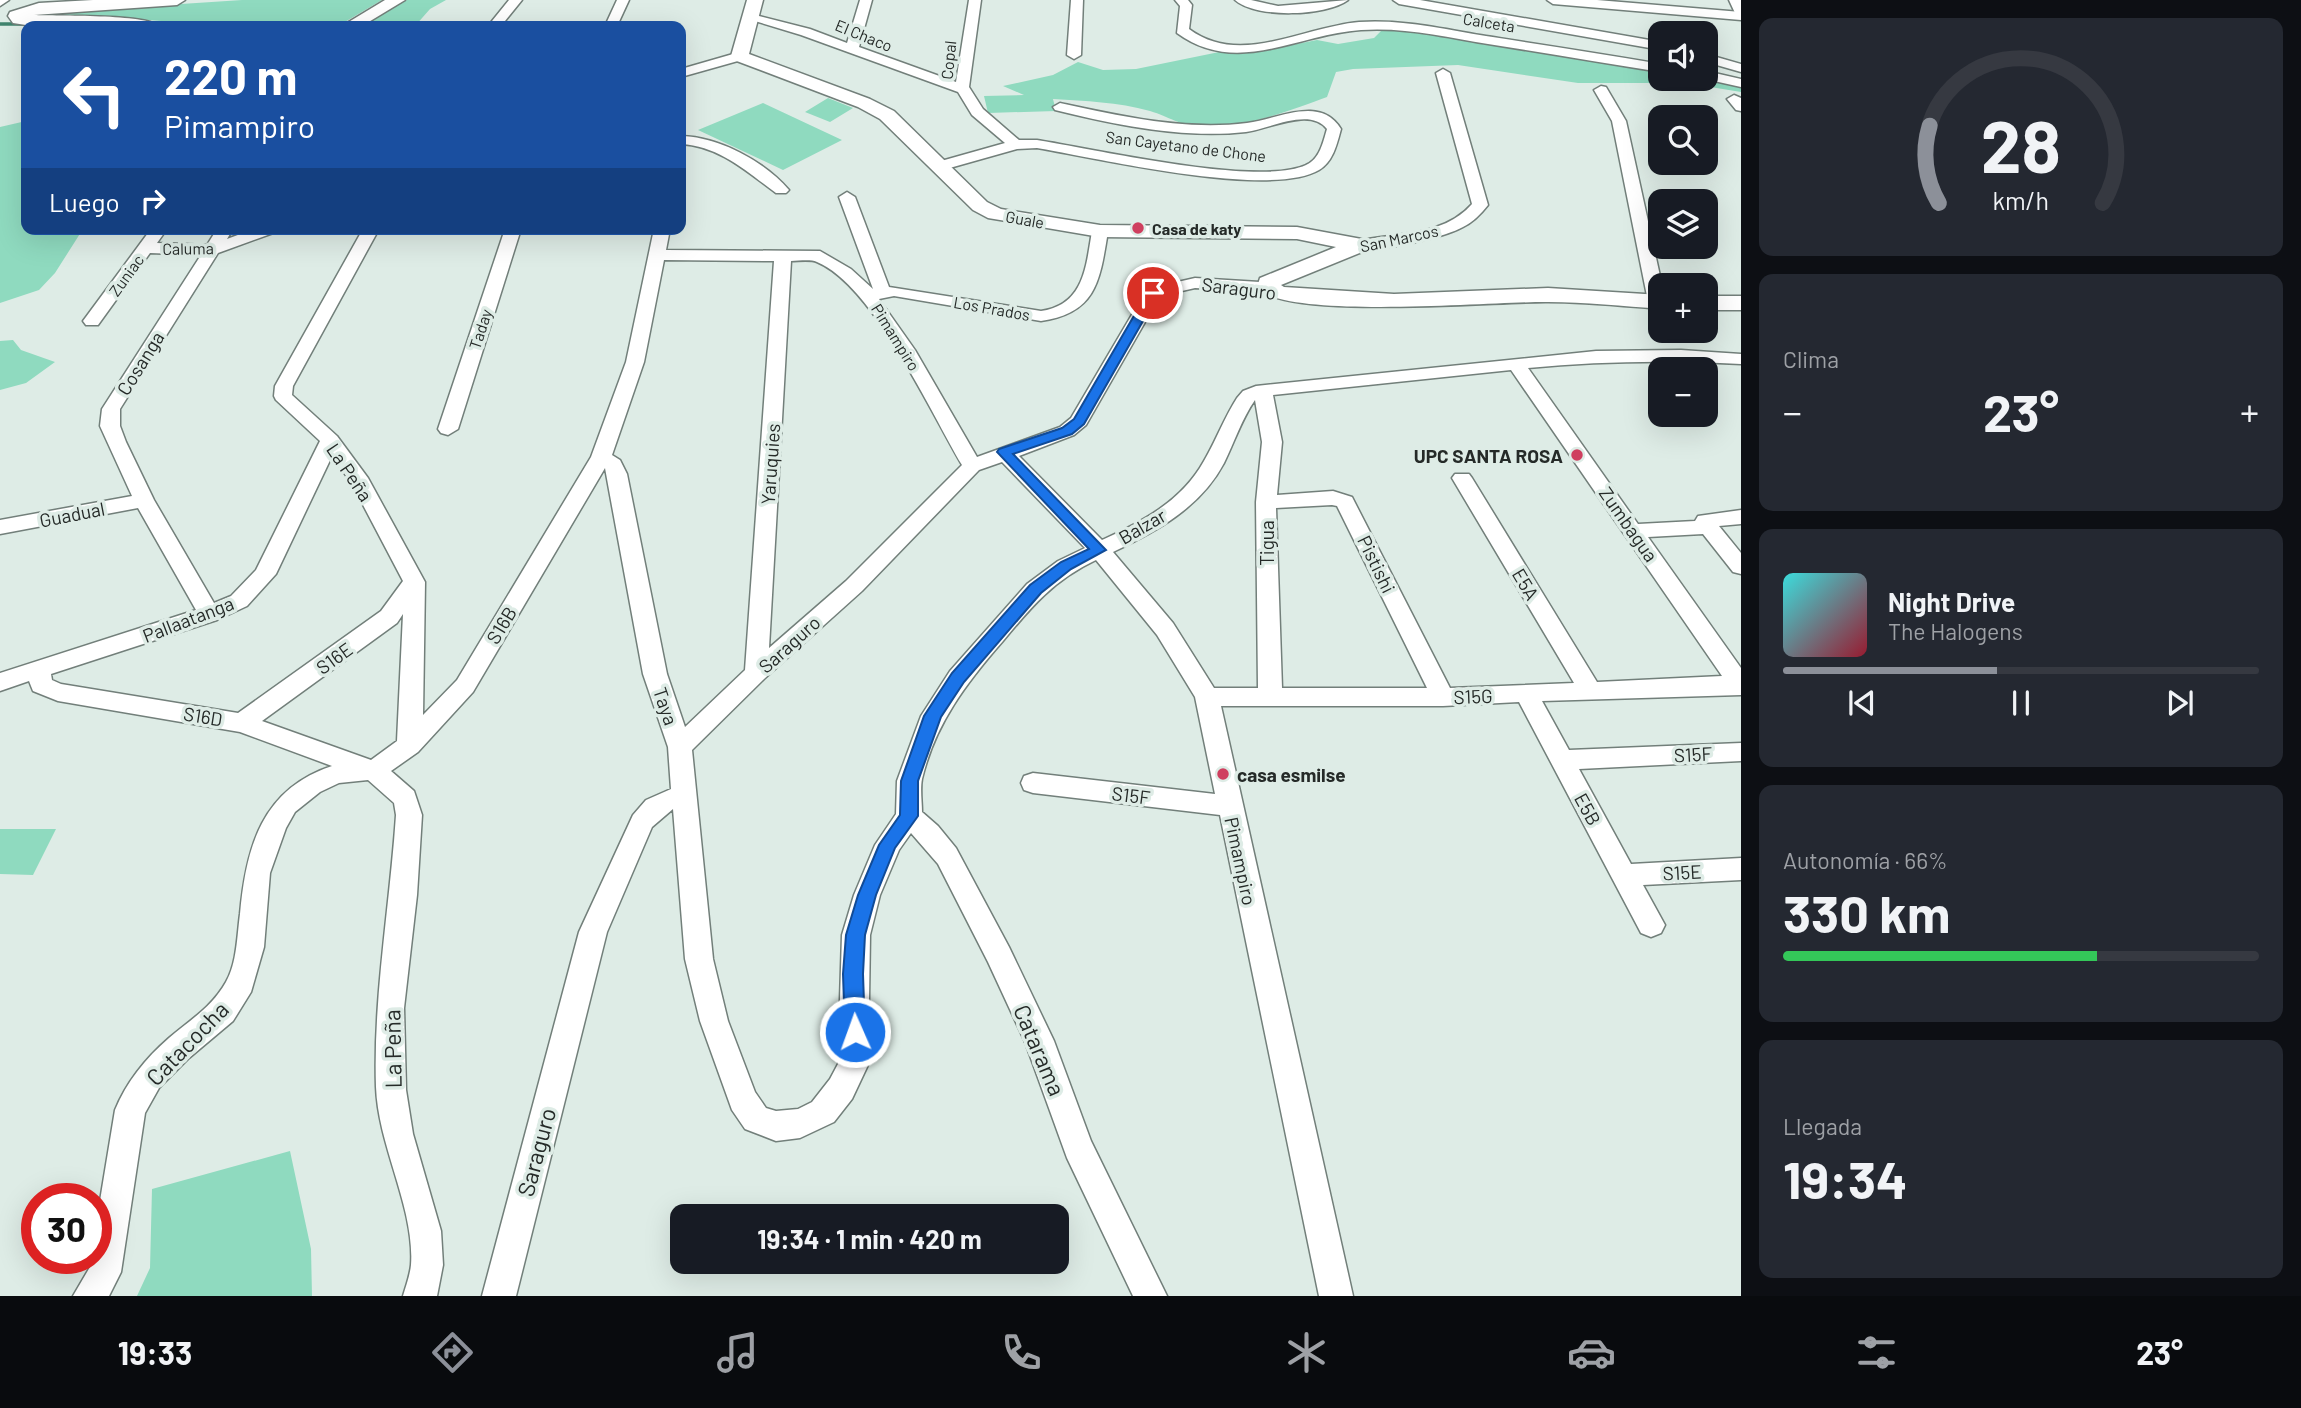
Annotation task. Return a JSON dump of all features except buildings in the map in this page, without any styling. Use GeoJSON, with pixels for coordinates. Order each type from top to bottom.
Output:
{"type":"FeatureCollection","features":[{"type":"Feature","properties":{"kind":"street"},"geometry":{"type":"LineString","coordinates":[[72,21],[26,20],[16,16],[39,8],[177,0]]}},
{"type":"Feature","properties":{"kind":"street"},"geometry":{"type":"LineString","coordinates":[[359,21],[397,0]]}},
{"type":"Feature","properties":{"kind":"street"},"geometry":{"type":"LineString","coordinates":[[498,21],[516,0]]}},
{"type":"Feature","properties":{"kind":"street"},"geometry":{"type":"LineString","coordinates":[[613,21],[623,0]]}},
{"type":"Feature","properties":{"kind":"street"},"geometry":{"type":"LineString","coordinates":[[686,72],[740,56],[755,0]]}},
{"type":"Feature","properties":{"kind":"street"},"geometry":{"type":"LineString","coordinates":[[852,50],[866,0]]}},
{"type":"Feature","properties":{"kind":"street","name":"Copal"},"geometry":{"type":"LineString","coordinates":[[975,0],[961,75],[963,89],[977,111],[1016,145]]}},
{"type":"Feature","properties":{"kind":"street"},"geometry":{"type":"LineString","coordinates":[[1074,55],[1077,0]]}},
{"type":"Feature","properties":{"kind":"street","name":"Calceta"},"geometry":{"type":"LineString","coordinates":[[1181,0],[1186,5],[1182,30],[1190,37],[1229,50],[1271,46],[1363,25],[1403,26],[1648,66]]}},
{"type":"Feature","properties":{"kind":"street"},"geometry":{"type":"LineString","coordinates":[[1241,0],[1261,9],[1276,11],[1299,10],[1342,0]]}},
{"type":"Feature","properties":{"kind":"street"},"geometry":{"type":"LineString","coordinates":[[1399,0],[1648,44]]}},
{"type":"Feature","properties":{"kind":"street"},"geometry":{"type":"LineString","coordinates":[[1558,0],[1741,16]]}},
{"type":"Feature","properties":{"kind":"street"},"geometry":{"type":"LineString","coordinates":[[1737,0],[1741,10]]}},
{"type":"Feature","properties":{"kind":"street","name":"El Chaco"},"geometry":{"type":"LineString","coordinates":[[751,18],[830,39],[852,50],[963,89]]}},
{"type":"Feature","properties":{"kind":"street","name":"Guale"},"geometry":{"type":"LineString","coordinates":[[740,56],[887,115],[981,206],[995,214],[1100,231],[1297,233],[1359,245]]}},
{"type":"Feature","properties":{"kind":"street"},"geometry":{"type":"LineString","coordinates":[[1718,61],[1741,68]]}},
{"type":"Feature","properties":{"kind":"street","name":"San Marcos"},"geometry":{"type":"LineString","coordinates":[[1268,287],[1268,283],[1359,245],[1443,230],[1474,215],[1480,205],[1443,73]]}},
{"type":"Feature","properties":{"kind":"street"},"geometry":{"type":"LineString","coordinates":[[1718,78],[1741,83]]}},
{"type":"Feature","properties":{"kind":"street"},"geometry":{"type":"LineString","coordinates":[[1601,90],[1619,121],[1653,273]]}},
{"type":"Feature","properties":{"kind":"street","name":"San Cayetano de Chone"},"geometry":{"type":"LineString","coordinates":[[939,166],[1016,145],[1037,144],[1183,167],[1271,174],[1312,169],[1323,159],[1334,129],[1330,121],[1309,114],[1229,130],[1186,130],[1060,107]]}},
{"type":"Feature","properties":{"kind":"street"},"geometry":{"type":"LineString","coordinates":[[686,140],[698,139],[724,148],[781,190]]}},
{"type":"Feature","properties":{"kind":"street"},"geometry":{"type":"LineString","coordinates":[[847,197],[875,293]]}},
{"type":"Feature","properties":{"kind":"street","name":"Los Prados"},"geometry":{"type":"LineString","coordinates":[[875,293],[894,291],[1041,316],[1055,316],[1066,312],[1087,290],[1100,231]]}},
{"type":"Feature","properties":{"kind":"street","name":"Zuniac"},"geometry":{"type":"LineString","coordinates":[[92,321],[155,235]]}},
{"type":"Feature","properties":{"kind":"street","name":"Cosanga"},"geometry":{"type":"LineString","coordinates":[[209,614],[144,500],[110,426],[111,409],[221,235]]}},
{"type":"Feature","properties":{"kind":"street","name":"Caluma"},"geometry":{"type":"LineString","coordinates":[[145,248],[211,250],[253,235]]}},
{"type":"Feature","properties":{"kind":"street","name":"La Peña"},"geometry":{"type":"LineString","coordinates":[[368,235],[284,386],[283,396],[289,405],[330,440],[361,484],[414,582],[414,661],[409,745]]}},
{"type":"Feature","properties":{"kind":"street","name":"Taday"},"geometry":{"type":"LineString","coordinates":[[448,429],[511,235]]}},
{"type":"Feature","properties":{"kind":"street"},"geometry":{"type":"LineString","coordinates":[[601,457],[635,362],[661,235]]}},
{"type":"Feature","properties":{"kind":"street","name":"Pimampiro"},"geometry":{"type":"LineString","coordinates":[[657,255],[820,256],[834,263],[875,293],[947,426],[972,466]]}},
{"type":"Feature","properties":{"kind":"street","name":"Yaruquies"},"geometry":{"type":"LineString","coordinates":[[756,673],[783,255]]}},
{"type":"Feature","properties":{"kind":"street","name":"Saraguro"},"geometry":{"type":"LineString","coordinates":[[680,747],[756,673],[854,586],[972,466],[1067,431],[1079,421],[1153,293],[1168,286],[1188,283],[1268,287],[1279,293],[1314,297],[1394,301],[1548,295],[1648,300]]}},
{"type":"Feature","properties":{"kind":"street"},"geometry":{"type":"LineString","coordinates":[[1718,303],[1741,303]]}},
{"type":"Feature","properties":{"kind":"street"},"geometry":{"type":"LineString","coordinates":[[1263,390],[1596,356],[1681,355],[1741,359]]}},
{"type":"Feature","properties":{"kind":"street","name":"Zumbagua"},"geometry":{"type":"LineString","coordinates":[[1516,363],[1740,685]]}},
{"type":"Feature","properties":{"kind":"street","name":"Tigua"},"geometry":{"type":"LineString","coordinates":[[1263,390],[1272,442],[1266,502],[1270,697]]}},
{"type":"Feature","properties":{"kind":"street","name":"Balzar"},"geometry":{"type":"LineString","coordinates":[[909,816],[909,781],[919,752],[933,716],[958,677],[1035,589],[1066,565],[1150,526],[1189,497],[1212,466],[1244,402],[1250,395],[1263,390]]}},
{"type":"Feature","properties":{"kind":"street","name":"Pallaatanga"},"geometry":{"type":"LineString","coordinates":[[0,682],[209,614],[239,601],[265,574],[330,440]]}},
{"type":"Feature","properties":{"kind":"street","name":"Pimampiro"},"geometry":{"type":"LineString","coordinates":[[1004,452],[1099,550],[1157,615],[1177,643],[1208,697],[1229,806],[1336,1296]]}},
{"type":"Feature","properties":{"kind":"street","name":"S16B"},"geometry":{"type":"LineString","coordinates":[[374,771],[409,745],[466,686],[601,457]]}},
{"type":"Feature","properties":{"kind":"street","name":"Taya"},"geometry":{"type":"LineString","coordinates":[[601,457],[613,464],[617,474],[655,674],[680,747],[699,960],[714,1021],[743,1100],[756,1119],[776,1126],[800,1122],[823,1112],[841,1089],[853,1065],[856,935],[867,895],[888,845],[909,816]]}},
{"type":"Feature","properties":{"kind":"street","name":"E5A"},"geometry":{"type":"LineString","coordinates":[[1462,478],[1590,690]]}},
{"type":"Feature","properties":{"kind":"street","name":"Pistishi"},"geometry":{"type":"LineString","coordinates":[[1266,502],[1333,498],[1345,502],[1443,697]]}},
{"type":"Feature","properties":{"kind":"street","name":"Guadual"},"geometry":{"type":"LineString","coordinates":[[0,527],[144,500]]}},
{"type":"Feature","properties":{"kind":"street"},"geometry":{"type":"LineString","coordinates":[[1741,517],[1705,521],[1741,567]]}},
{"type":"Feature","properties":{"kind":"street"},"geometry":{"type":"LineString","coordinates":[[1634,531],[1708,527]]}},
{"type":"Feature","properties":{"kind":"street","name":"S16E"},"geometry":{"type":"LineString","coordinates":[[242,723],[389,617],[414,582]]}},
{"type":"Feature","properties":{"kind":"street","name":"S16D"},"geometry":{"type":"LineString","coordinates":[[39,670],[41,685],[58,692],[242,723],[374,771]]}},
{"type":"Feature","properties":{"kind":"street","name":"S15G"},"geometry":{"type":"LineString","coordinates":[[1208,697],[1443,697],[1740,685]]}},
{"type":"Feature","properties":{"kind":"street","name":"E5B"},"geometry":{"type":"LineString","coordinates":[[1526,694],[1651,925]]}},
{"type":"Feature","properties":{"kind":"street","name":"S15F"},"geometry":{"type":"LineString","coordinates":[[1561,760],[1741,752]]}},
{"type":"Feature","properties":{"kind":"street","name":"La Peña"},"geometry":{"type":"LineString","coordinates":[[374,771],[405,798],[410,815],[404,895],[390,1008],[391,1090],[398,1135],[425,1231],[427,1265],[419,1296]]}},
{"type":"Feature","properties":{"kind":"street","name":"Catacocha"},"geometry":{"type":"LineString","coordinates":[[90,1296],[105,1272],[130,1110],[149,1078],[179,1048],[223,1012],[241,983],[250,947],[257,873],[274,826],[286,805],[311,785],[336,774],[374,771]]}},
{"type":"Feature","properties":{"kind":"street","name":"S15F"},"geometry":{"type":"LineString","coordinates":[[1033,783],[1229,806]]}},
{"type":"Feature","properties":{"kind":"street","name":"Saraguro"},"geometry":{"type":"LineString","coordinates":[[499,1296],[593,932],[646,815],[666,799],[685,795]]}},
{"type":"Feature","properties":{"kind":"street","name":"Catarama"},"geometry":{"type":"LineString","coordinates":[[909,816],[929,833],[947,856],[999,956],[1039,1041],[1078,1147],[1150,1296]]}},
{"type":"Feature","properties":{"kind":"street","name":"S15E"},"geometry":{"type":"LineString","coordinates":[[1624,875],[1741,869]]}},
{"type":"Feature","properties":{"kind":"green space"},"geometry":{"type":"Polygon","coordinates":[[[242,0],[382,0],[346,21],[161,21],[29,14],[242,0]]]}},
{"type":"Feature","properties":{"kind":"green space"},"geometry":{"type":"Polygon","coordinates":[[[407,0],[446,0],[430,9],[419,21],[368,21],[407,0]]]}},
{"type":"Feature","properties":{"kind":"green space"},"geometry":{"type":"Polygon","coordinates":[[[1383,29],[1403,29],[1648,66],[1648,83],[1578,83],[1458,65],[1353,69],[1336,72],[1327,97],[1265,118],[1216,127],[1186,125],[1150,111],[1077,100],[1053,99],[1056,111],[988,113],[984,96],[1024,95],[1003,86],[1053,75],[1078,62],[1103,70],[1136,69],[1229,50],[1261,51],[1317,40],[1338,44],[1374,38],[1383,29]]]}},
{"type":"Feature","properties":{"kind":"green space"},"geometry":{"type":"Polygon","coordinates":[[[1718,80],[1741,83],[1741,92],[1718,88],[1718,80]]]}},
{"type":"Feature","properties":{"kind":"green space"},"geometry":{"type":"Polygon","coordinates":[[[828,98],[853,108],[830,122],[805,112],[828,98]]]}},
{"type":"Feature","properties":{"kind":"green space"},"geometry":{"type":"Polygon","coordinates":[[[763,103],[842,140],[783,170],[698,130],[763,103]]]}},
{"type":"Feature","properties":{"kind":"green space"},"geometry":{"type":"Polygon","coordinates":[[[21,122],[21,235],[79,235],[55,273],[39,290],[0,303],[0,127],[21,122]]]}},
{"type":"Feature","properties":{"kind":"green space"},"geometry":{"type":"Polygon","coordinates":[[[13,340],[21,350],[55,362],[26,383],[0,390],[0,341],[13,340]]]}},
{"type":"Feature","properties":{"kind":"green space"},"geometry":{"type":"Polygon","coordinates":[[[0,829],[56,829],[33,875],[0,874],[0,829]]]}},
{"type":"Feature","properties":{"kind":"green space"},"geometry":{"type":"Polygon","coordinates":[[[290,1151],[311,1249],[312,1296],[137,1296],[150,1268],[152,1189],[290,1151]]]}},
{"type":"Feature","properties":{"kind":"waterway"},"geometry":{"type":"LineString","coordinates":[[0,24],[21,24]]}},
{"type":"Feature","properties":{"kind":"place","name":"Casa de katy"},"geometry":{"type":"Point","coordinates":[1138,228]}},
{"type":"Feature","properties":{"kind":"place","name":"UPC SANTA ROSA"},"geometry":{"type":"Point","coordinates":[1577,455]}},
{"type":"Feature","properties":{"kind":"place","name":"casa esmilse"},"geometry":{"type":"Point","coordinates":[1223,774]}},
{"type":"Feature","properties":{"kind":"route"},"geometry":{"type":"LineString","coordinates":[[855,1032],[853,974],[856,935],[867,895],[888,845],[909,816],[909,781],[933,716],[958,677],[1035,589],[1066,565],[1099,550],[1004,452],[1067,431],[1079,421],[1153,293]]}}]}
